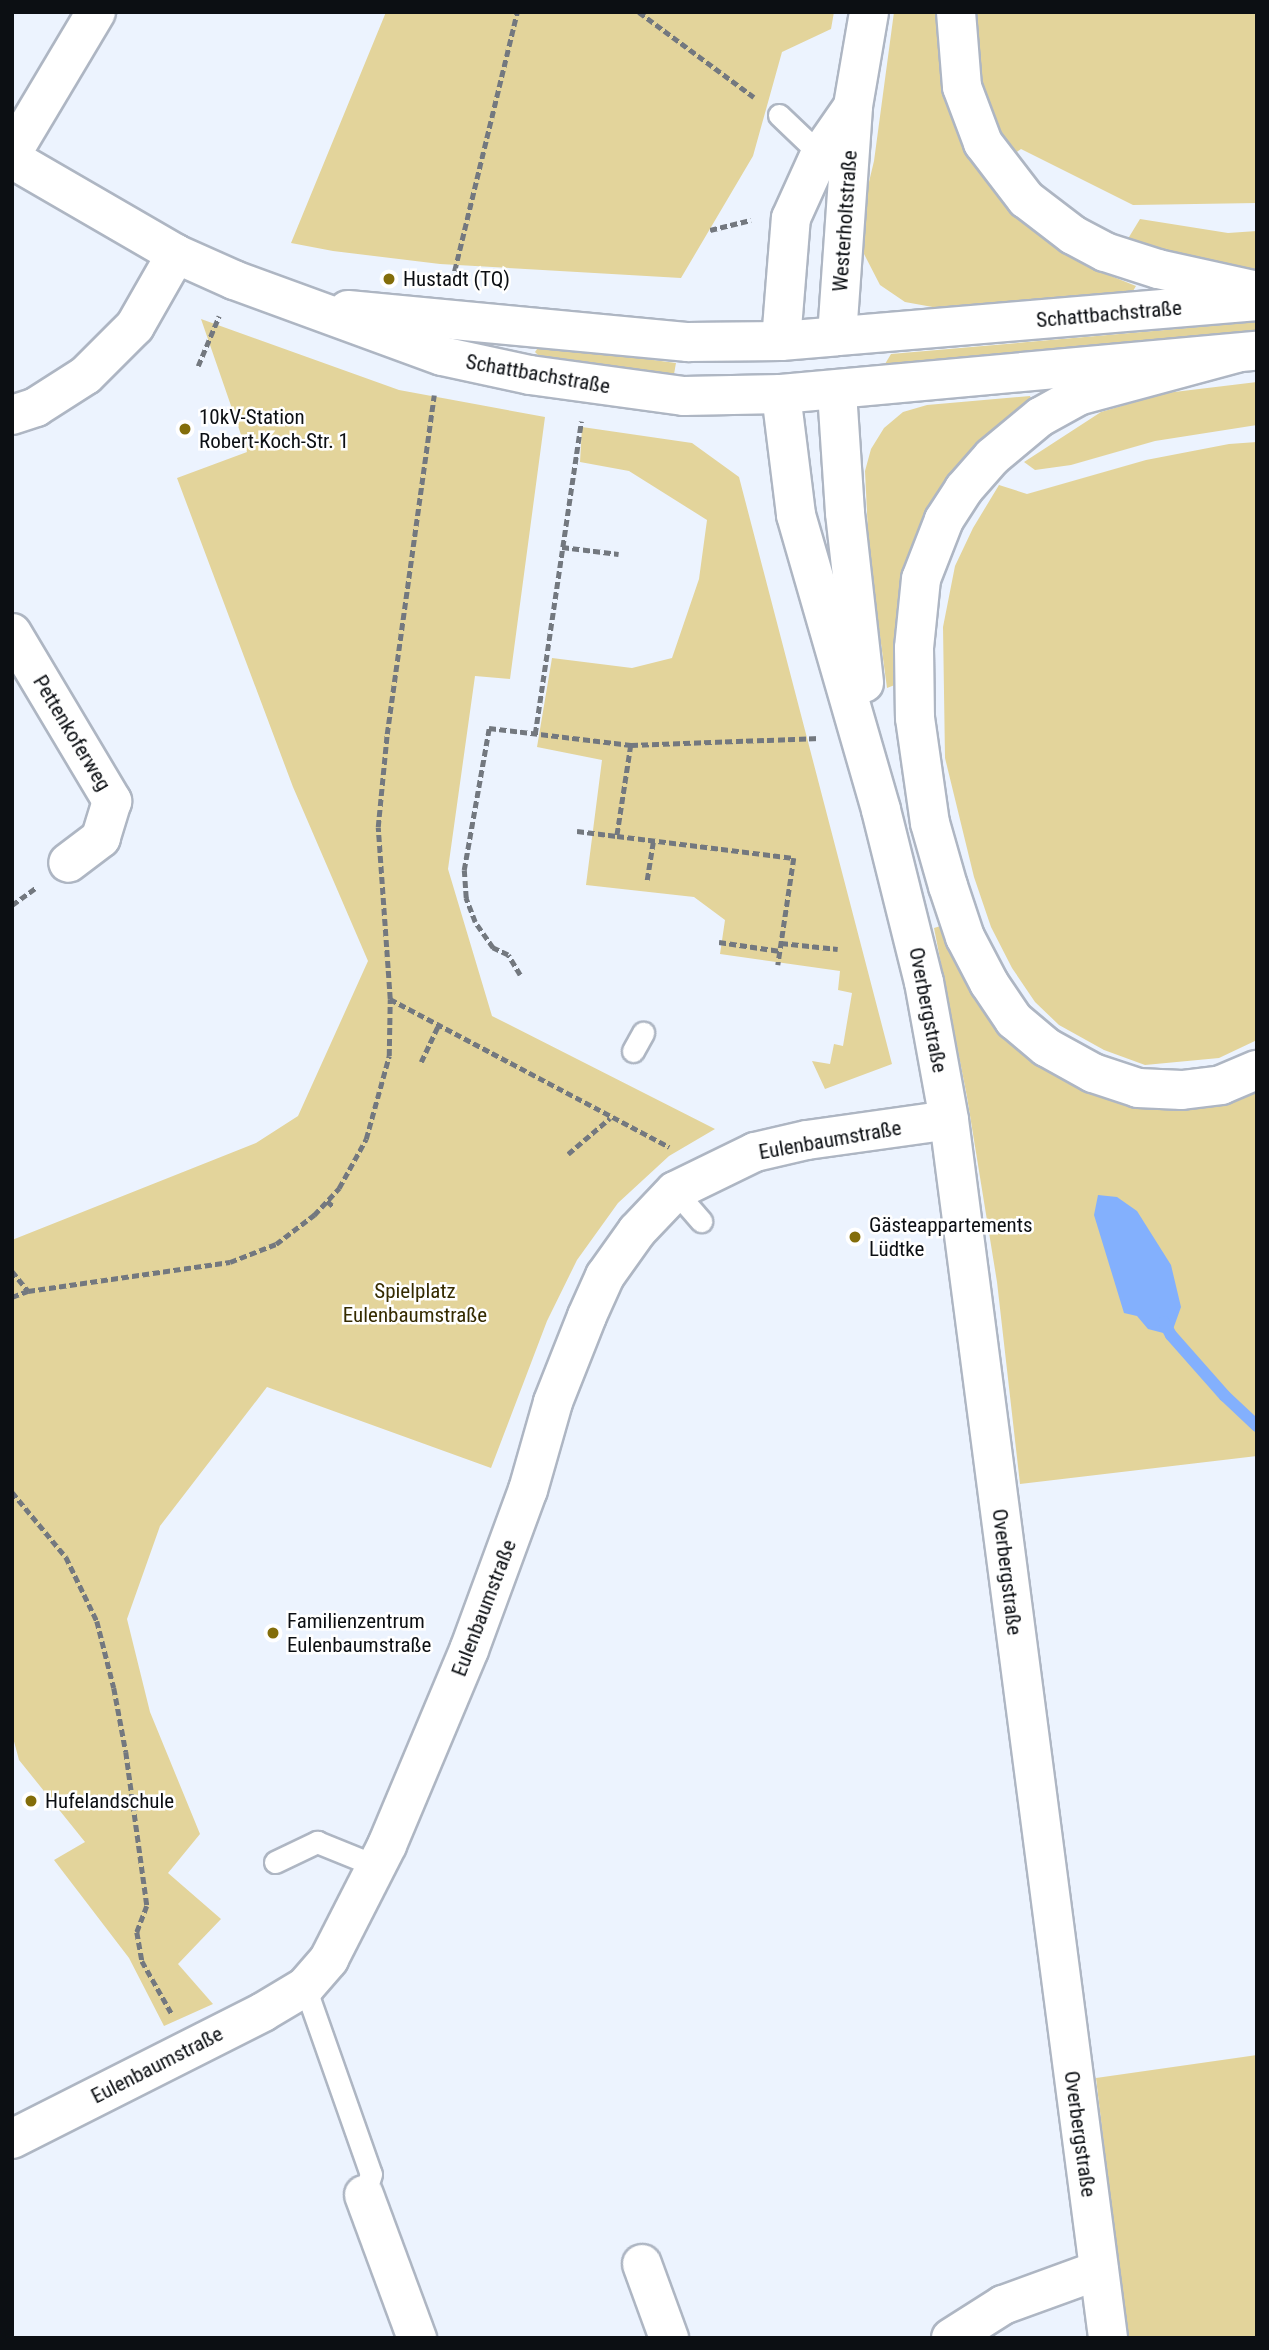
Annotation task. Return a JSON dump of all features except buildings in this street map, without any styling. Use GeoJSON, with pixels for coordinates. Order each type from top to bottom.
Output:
{"type":"FeatureCollection","features":[{"type":"Feature","properties":{"kind":"main road"},"geometry":{"type":"LineString","coordinates":[[12,153],[96,12]]}},
{"type":"Feature","properties":{"kind":"main road","name":"Westerholtstraße"},"geometry":{"type":"LineString","coordinates":[[836,337],[853,106],[869,12]]}},
{"type":"Feature","properties":{"kind":"main road"},"geometry":{"type":"LineString","coordinates":[[956,12],[962,87],[983,143],[1026,199],[1073,234],[1105,252],[1158,269],[1257,291]]}},
{"type":"Feature","properties":{"kind":"main road","name":"Westerholtstraße"},"geometry":{"type":"LineString","coordinates":[[781,341],[791,218],[820,154],[853,106]]}},
{"type":"Feature","properties":{"kind":"main road","name":"Schattbachstraße"},"geometry":{"type":"LineString","coordinates":[[12,159],[176,254],[234,280],[442,356],[530,375],[684,396],[781,394],[837,392],[1247,352]]}},
{"type":"Feature","properties":{"kind":"main road"},"geometry":{"type":"LineString","coordinates":[[12,415],[36,407],[86,375],[135,326],[176,254]]}},
{"type":"Feature","properties":{"kind":"main road","name":"Schattbachstraße"},"geometry":{"type":"LineString","coordinates":[[304,306],[688,342],[781,341],[1257,301]]}},
{"type":"Feature","properties":{"kind":"main road"},"geometry":{"type":"LineString","coordinates":[[836,337],[837,392]]}},
{"type":"Feature","properties":{"kind":"main road"},"geometry":{"type":"LineString","coordinates":[[781,341],[781,394]]}},
{"type":"Feature","properties":{"kind":"main road"},"geometry":{"type":"LineString","coordinates":[[1247,352],[1078,396],[1040,417],[992,457],[964,489],[944,520],[921,579],[914,648],[915,718],[930,823],[965,937],[989,983],[1014,1020],[1045,1047],[1093,1073],[1138,1088],[1182,1090],[1221,1085],[1257,1070]]}},
{"type":"Feature","properties":{"kind":"main road","name":"Overbergstraße"},"geometry":{"type":"LineString","coordinates":[[837,392],[845,513],[881,810]]}},
{"type":"Feature","properties":{"kind":"main road","name":"Overbergstraße"},"geometry":{"type":"LineString","coordinates":[[781,394],[796,515],[881,810],[924,982],[949,1120],[1108,2338]]}},
{"type":"Feature","properties":{"kind":"main road","name":"Pettenkoferweg"},"geometry":{"type":"LineString","coordinates":[[12,633],[112,801],[101,838],[68,863]]}},
{"type":"Feature","properties":{"kind":"main road","name":"Eulenbaumstraße"},"geometry":{"type":"LineString","coordinates":[[12,2139],[263,2012],[305,1987],[329,1959],[376,1866],[469,1650],[528,1490],[553,1402],[605,1276],[629,1242],[675,1191],[755,1152],[807,1140],[949,1120]]}},
{"type":"Feature","properties":{"kind":"main road"},"geometry":{"type":"LineString","coordinates":[[364,2195],[417,2338]]}},
{"type":"Feature","properties":{"kind":"main road"},"geometry":{"type":"LineString","coordinates":[[642,2264],[669,2338]]}},
{"type":"Feature","properties":{"kind":"main road"},"geometry":{"type":"LineString","coordinates":[[951,2338],[1003,2305],[1099,2270]]}},
{"type":"Feature","properties":{"kind":"lane"},"geometry":{"type":"LineString","coordinates":[[779,115],[820,154]]}},
{"type":"Feature","properties":{"kind":"lane"},"geometry":{"type":"LineString","coordinates":[[675,1191],[701,1221]]}},
{"type":"Feature","properties":{"kind":"lane"},"geometry":{"type":"LineString","coordinates":[[275,1862],[317,1842],[376,1866]]}},
{"type":"Feature","properties":{"kind":"lane"},"geometry":{"type":"LineString","coordinates":[[305,1987],[371,2174],[364,2195]]}},
{"type":"Feature","properties":{"kind":"path"},"geometry":{"type":"LineString","coordinates":[[451,289],[517,12]]}},
{"type":"Feature","properties":{"kind":"path"},"geometry":{"type":"LineString","coordinates":[[639,12],[748,93]]}},
{"type":"Feature","properties":{"kind":"path"},"geometry":{"type":"LineString","coordinates":[[710,230],[754,220]]}},
{"type":"Feature","properties":{"kind":"path"},"geometry":{"type":"LineString","coordinates":[[198,366],[234,280]]}},
{"type":"Feature","properties":{"kind":"path"},"geometry":{"type":"LineString","coordinates":[[12,1297],[28,1291],[230,1262],[276,1244],[314,1215],[339,1188],[366,1139],[380,1097],[389,1056],[390,999],[378,827],[387,734],[435,390]]}},
{"type":"Feature","properties":{"kind":"path"},"geometry":{"type":"LineString","coordinates":[[535,734],[582,413]]}},
{"type":"Feature","properties":{"kind":"path"},"geometry":{"type":"LineString","coordinates":[[562,547],[620,554]]}},
{"type":"Feature","properties":{"kind":"path"},"geometry":{"type":"LineString","coordinates":[[520,975],[508,955],[493,948],[475,922],[466,898],[464,870],[489,728],[631,745],[810,739]]}},
{"type":"Feature","properties":{"kind":"path"},"geometry":{"type":"LineString","coordinates":[[617,836],[631,745]]}},
{"type":"Feature","properties":{"kind":"path"},"geometry":{"type":"LineString","coordinates":[[577,831],[794,858],[778,965]]}},
{"type":"Feature","properties":{"kind":"path"},"geometry":{"type":"LineString","coordinates":[[647,880],[653,841]]}},
{"type":"Feature","properties":{"kind":"path"},"geometry":{"type":"LineString","coordinates":[[719,942],[780,951]]}},
{"type":"Feature","properties":{"kind":"path"},"geometry":{"type":"LineString","coordinates":[[781,943],[838,949]]}},
{"type":"Feature","properties":{"kind":"path"},"geometry":{"type":"LineString","coordinates":[[390,999],[610,1118],[714,1170]]}},
{"type":"Feature","properties":{"kind":"path"},"geometry":{"type":"LineString","coordinates":[[421,1062],[439,1024]]}},
{"type":"Feature","properties":{"kind":"path"},"geometry":{"type":"LineString","coordinates":[[568,1154],[610,1118]]}},
{"type":"Feature","properties":{"kind":"path"},"geometry":{"type":"LineString","coordinates":[[327,1201],[333,1206]]}},
{"type":"Feature","properties":{"kind":"path"},"geometry":{"type":"LineString","coordinates":[[12,1271],[28,1291]]}},
{"type":"Feature","properties":{"kind":"path"},"geometry":{"type":"LineString","coordinates":[[12,1492],[66,1557],[97,1621],[114,1688],[126,1752],[147,1906],[137,1932],[142,1961],[192,2047]]}},
{"type":"Feature","properties":{"kind":"green space"},"geometry":{"type":"Polygon","coordinates":[[[386,12],[834,12],[831,29],[782,52],[753,156],[681,278],[440,264],[291,243],[386,12]]]}},
{"type":"Feature","properties":{"kind":"green space"},"geometry":{"type":"Polygon","coordinates":[[[894,12],[1257,12],[1257,203],[1133,205],[1021,149],[986,174],[1057,247],[1086,266],[1136,286],[1133,291],[938,308],[905,302],[880,285],[864,254],[862,211],[874,161],[894,12]]]}},
{"type":"Feature","properties":{"kind":"green space"},"geometry":{"type":"Polygon","coordinates":[[[1140,219],[1228,233],[1257,231],[1257,270],[1182,257],[1126,242],[1140,219]]]}},
{"type":"Feature","properties":{"kind":"green space","name":"Spielplatz Eulenbaumstraße"},"geometry":{"type":"Polygon","coordinates":[[[201,319],[399,390],[545,417],[510,679],[475,676],[448,869],[492,1016],[715,1129],[669,1156],[618,1203],[577,1260],[547,1321],[491,1468],[267,1387],[160,1526],[127,1619],[150,1712],[200,1834],[168,1873],[221,1919],[178,1964],[213,2004],[164,2026],[129,1958],[54,1860],[85,1842],[19,1760],[12,1734],[12,1240],[256,1143],[298,1116],[368,961],[293,787],[177,478],[247,452],[201,319]]]}},
{"type":"Feature","properties":{"kind":"green space"},"geometry":{"type":"Polygon","coordinates":[[[1257,322],[1257,340],[888,369],[885,364],[891,354],[1257,322]]]}},
{"type":"Feature","properties":{"kind":"green space"},"geometry":{"type":"Polygon","coordinates":[[[540,345],[676,363],[674,374],[538,355],[535,352],[540,345]]]}},
{"type":"Feature","properties":{"kind":"green space"},"geometry":{"type":"Polygon","coordinates":[[[1257,382],[1257,425],[1155,441],[1071,465],[1035,470],[1024,462],[1101,412],[1166,393],[1257,382]]]}},
{"type":"Feature","properties":{"kind":"green space"},"geometry":{"type":"Polygon","coordinates":[[[1030,396],[1032,402],[999,427],[900,683],[887,688],[869,554],[865,471],[871,449],[884,428],[903,412],[927,405],[1030,396]]]}},
{"type":"Feature","properties":{"kind":"green space"},"geometry":{"type":"Polygon","coordinates":[[[582,427],[692,443],[739,477],[892,1064],[825,1089],[812,1061],[830,1064],[834,1044],[843,1046],[852,993],[838,990],[840,971],[720,954],[725,920],[694,897],[586,885],[602,760],[537,747],[552,658],[632,668],[672,658],[699,579],[707,520],[629,471],[580,462],[582,427]]]}},
{"type":"Feature","properties":{"kind":"green space"},"geometry":{"type":"Polygon","coordinates":[[[1257,442],[1257,1040],[1219,1058],[1145,1065],[1104,1050],[1059,1025],[1035,1002],[1012,968],[991,927],[974,877],[945,758],[943,627],[955,566],[973,528],[999,485],[1027,494],[1146,460],[1229,444],[1257,442]]]}},
{"type":"Feature","properties":{"kind":"green space"},"geometry":{"type":"Polygon","coordinates":[[[944,925],[1037,1061],[1257,1088],[1257,1456],[1020,1484],[997,1282],[967,1097],[934,928],[944,925]]]}},
{"type":"Feature","properties":{"kind":"green space"},"geometry":{"type":"Polygon","coordinates":[[[1257,2055],[1257,2338],[1127,2338],[1096,2078],[1257,2055]]]}},
{"type":"Feature","properties":{"kind":"water"},"geometry":{"type":"Polygon","coordinates":[[[1098,1195],[1117,1197],[1137,1211],[1171,1265],[1181,1307],[1171,1335],[1148,1329],[1137,1316],[1124,1313],[1094,1215],[1098,1195]]]}},
{"type":"Feature","properties":{"kind":"waterway"},"geometry":{"type":"LineString","coordinates":[[1164,1322],[1171,1335],[1225,1396],[1257,1426]]}},
{"type":"Feature","properties":{"kind":"place","name":"Hustadt (TQ)"},"geometry":{"type":"Point","coordinates":[389,279]}},
{"type":"Feature","properties":{"kind":"place","name":"10kV-Station Robert-Koch-Str. 1"},"geometry":{"type":"Point","coordinates":[185,429]}},
{"type":"Feature","properties":{"kind":"place","name":"Gästeappartements Lüdtke"},"geometry":{"type":"Point","coordinates":[855,1237]}},
{"type":"Feature","properties":{"kind":"place","name":"Familienzentrum Eulenbaumstraße"},"geometry":{"type":"Point","coordinates":[273,1633]}},
{"type":"Feature","properties":{"kind":"place","name":"Hufelandschule"},"geometry":{"type":"Point","coordinates":[31,1801]}}]}
